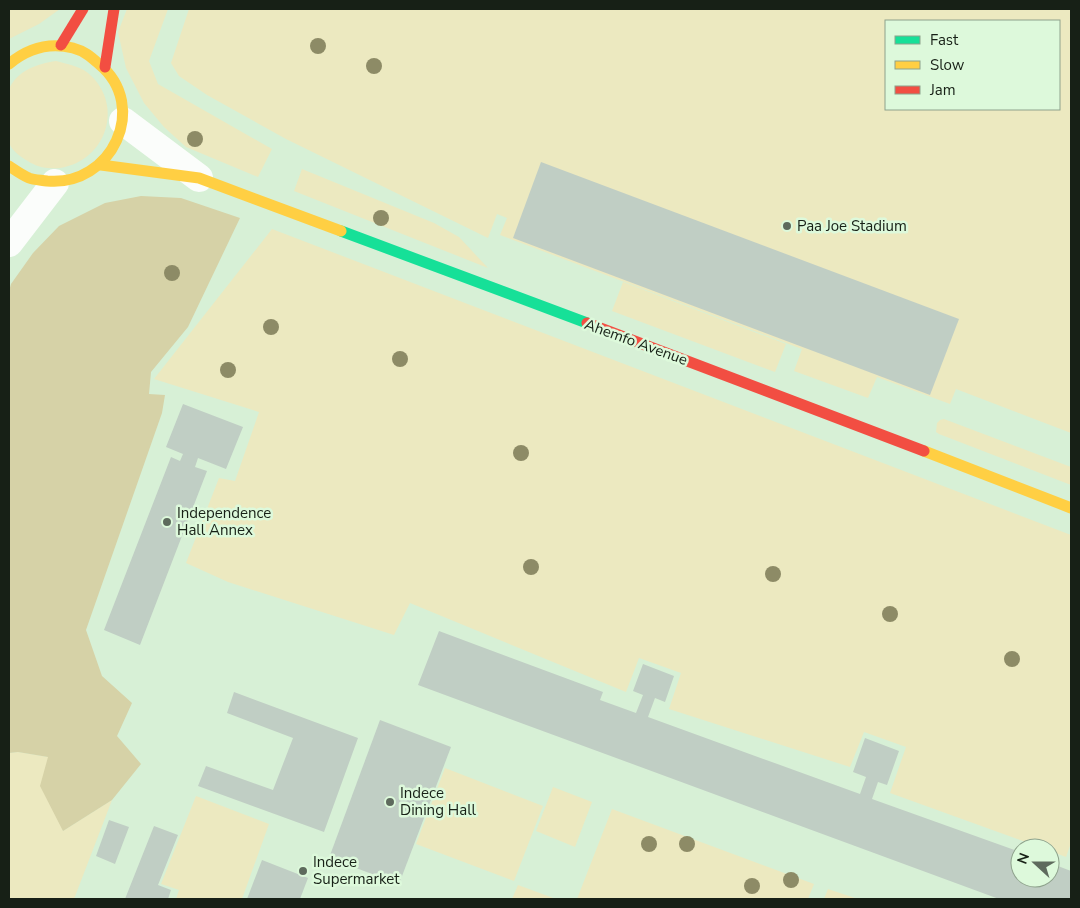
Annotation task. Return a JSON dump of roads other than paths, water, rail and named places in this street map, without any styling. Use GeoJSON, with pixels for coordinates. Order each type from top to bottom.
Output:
{"type":"FeatureCollection","features":[{"type":"Feature","properties":{"kind":"street"},"geometry":{"type":"LineString","coordinates":[[61,45],[83,9]]}},
{"type":"Feature","properties":{"kind":"street"},"geometry":{"type":"LineString","coordinates":[[105,67],[114,9]]}},
{"type":"Feature","properties":{"kind":"street"},"geometry":{"type":"LineString","coordinates":[[9,166],[30,179],[55,183],[80,178],[101,165],[116,145],[123,121],[120,92],[105,67],[85,52],[61,45],[37,48],[11,60]]}},
{"type":"Feature","properties":{"kind":"street","name":"Ahemfo Avenue"},"geometry":{"type":"LineString","coordinates":[[123,121],[199,178]]}},
{"type":"Feature","properties":{"kind":"street","name":"Ahemfo Avenue"},"geometry":{"type":"LineString","coordinates":[[101,165],[199,178],[716,372],[1071,508]]}},
{"type":"Feature","properties":{"kind":"street"},"geometry":{"type":"LineString","coordinates":[[9,243],[55,183]]}},
{"type":"Feature","properties":{"kind":"place","name":"Paa Joe Stadium"},"geometry":{"type":"Point","coordinates":[787,226]}},
{"type":"Feature","properties":{"kind":"place","name":"Independence Hall Annex"},"geometry":{"type":"Point","coordinates":[167,522]}},
{"type":"Feature","properties":{"kind":"place","name":"Indece Dining Hall"},"geometry":{"type":"Point","coordinates":[390,802]}},
{"type":"Feature","properties":{"kind":"place","name":"Indece Supermarket"},"geometry":{"type":"Point","coordinates":[303,871]}}]}
